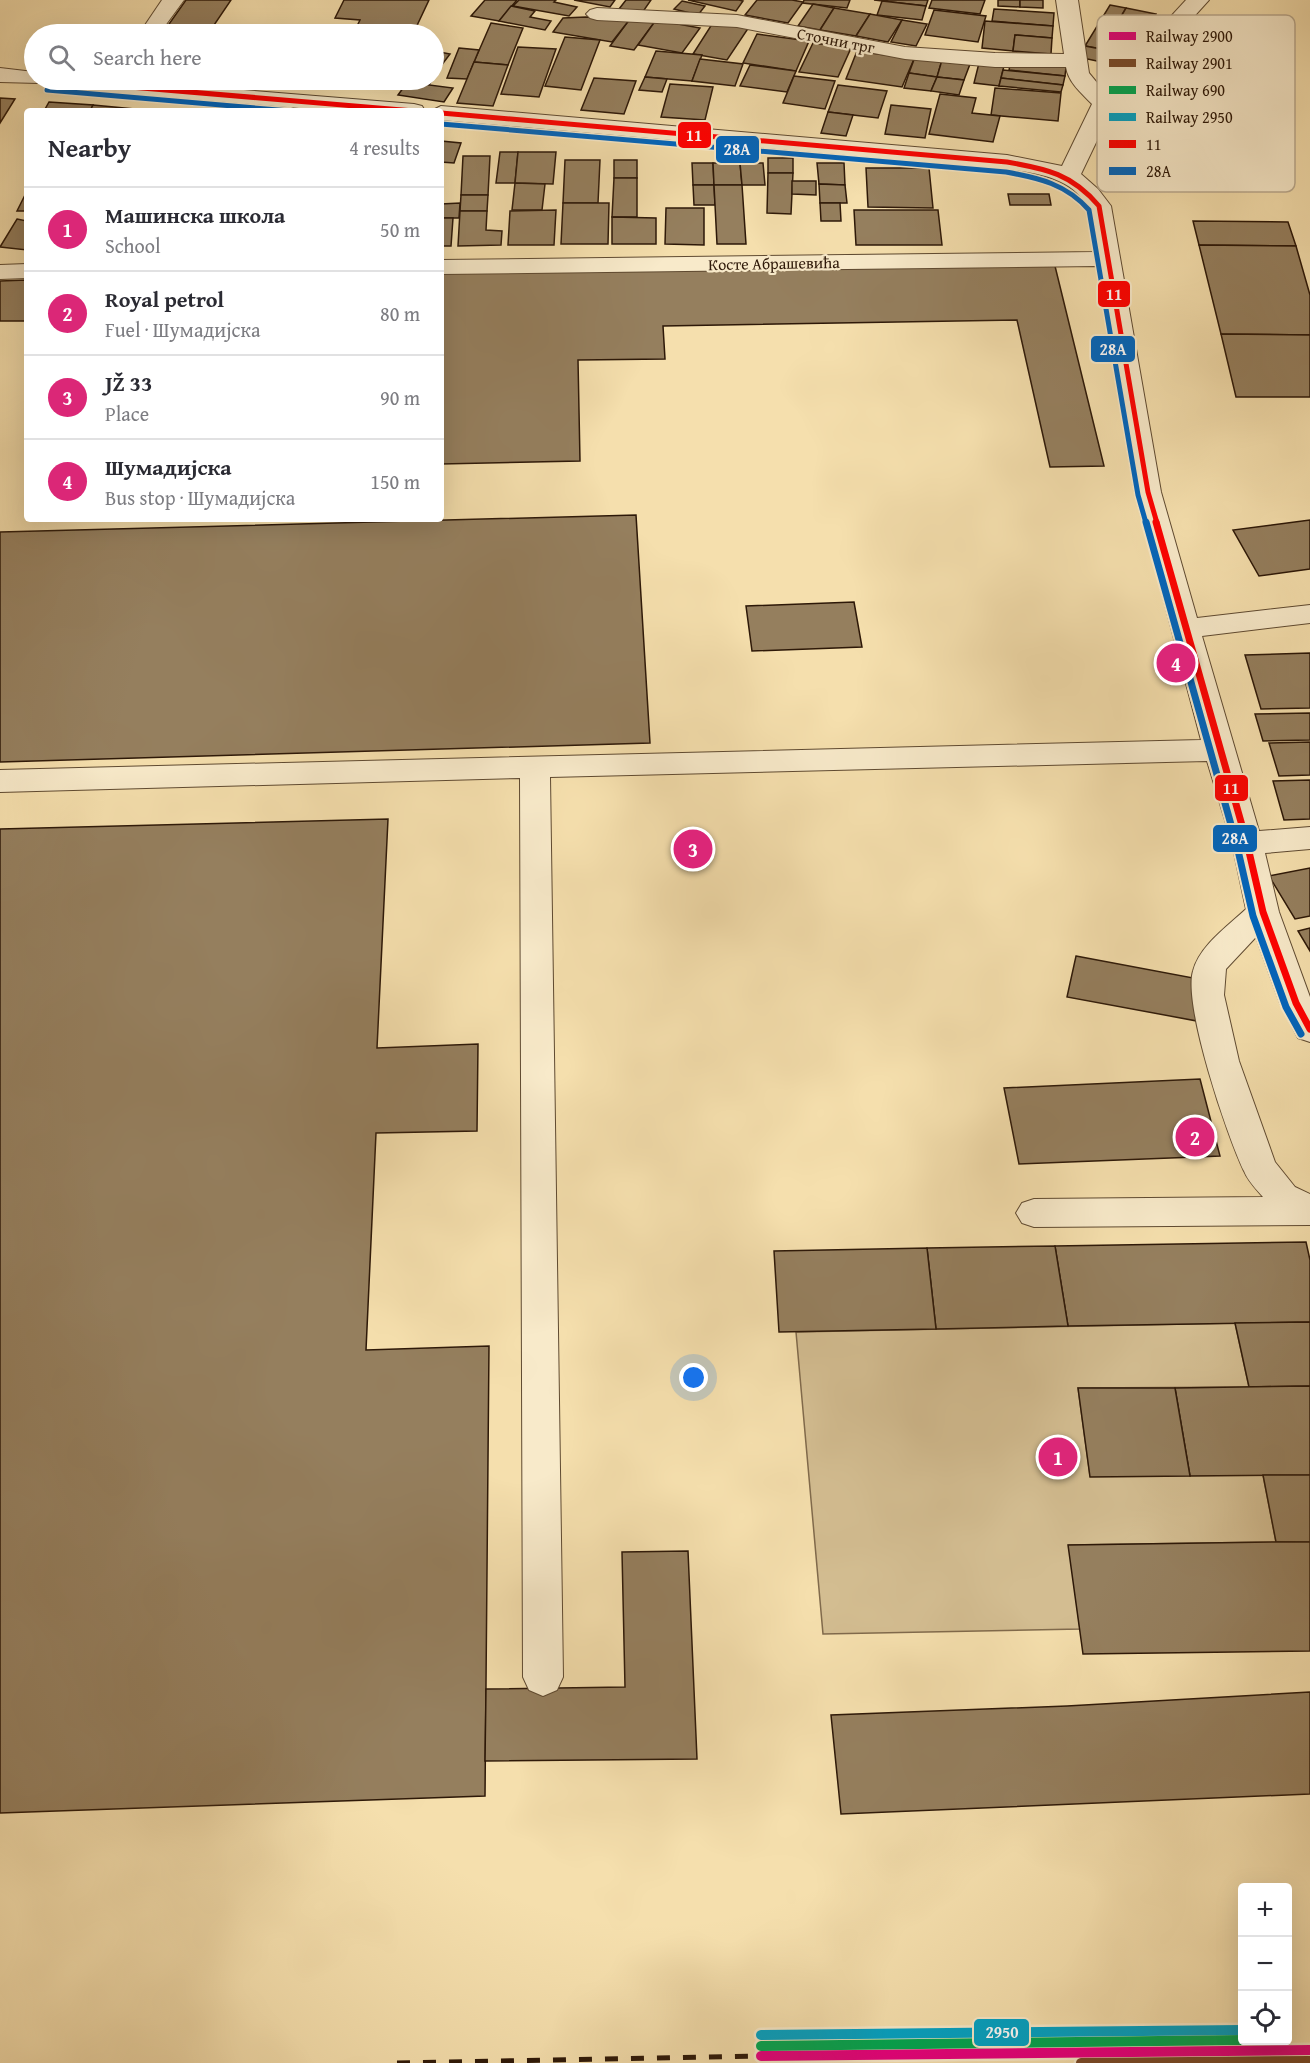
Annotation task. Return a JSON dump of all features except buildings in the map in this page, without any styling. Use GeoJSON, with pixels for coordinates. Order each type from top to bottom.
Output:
{"type":"FeatureCollection","features":[{"type":"Feature","properties":{"kind":"street"},"geometry":{"type":"LineString","coordinates":[[156,24],[173,0]]}},
{"type":"Feature","properties":{"kind":"street"},"geometry":{"type":"LineString","coordinates":[[1067,0],[1078,73],[1097,96]]}},
{"type":"Feature","properties":{"kind":"street"},"geometry":{"type":"LineString","coordinates":[[1184,15],[1198,0]]}},
{"type":"Feature","properties":{"kind":"street","name":"Сточни трг"},"geometry":{"type":"LineString","coordinates":[[597,14],[737,21],[905,53],[994,60],[1076,61]]}},
{"type":"Feature","properties":{"kind":"street"},"geometry":{"type":"LineString","coordinates":[[0,75],[24,77]]}},
{"type":"Feature","properties":{"kind":"street"},"geometry":{"type":"LineString","coordinates":[[198,90],[383,108]]}},
{"type":"Feature","properties":{"kind":"street"},"geometry":{"type":"LineString","coordinates":[[444,113],[1006,162],[1069,175],[1087,188],[1099,206],[1148,492],[1247,843],[1263,912],[1296,1003],[1310,1029]]}},
{"type":"Feature","properties":{"kind":"street"},"geometry":{"type":"LineString","coordinates":[[1069,175],[1097,117]]}},
{"type":"Feature","properties":{"kind":"street","name":"Косте Абрашевића"},"geometry":{"type":"LineString","coordinates":[[444,267],[1107,259]]}},
{"type":"Feature","properties":{"kind":"street"},"geometry":{"type":"LineString","coordinates":[[0,272],[24,272]]}},
{"type":"Feature","properties":{"kind":"street"},"geometry":{"type":"LineString","coordinates":[[1187,628],[1310,614]]}},
{"type":"Feature","properties":{"kind":"street"},"geometry":{"type":"LineString","coordinates":[[0,781],[1219,750]]}},
{"type":"Feature","properties":{"kind":"street"},"geometry":{"type":"LineString","coordinates":[[535,767],[543,1677]]}},
{"type":"Feature","properties":{"kind":"street"},"geometry":{"type":"LineString","coordinates":[[1247,843],[1310,838]]}},
{"type":"Feature","properties":{"kind":"street"},"geometry":{"type":"LineString","coordinates":[[1263,912],[1220,953],[1211,965],[1208,974],[1208,995],[1222,1060],[1260,1169],[1282,1197],[1310,1211]]}},
{"type":"Feature","properties":{"kind":"street"},"geometry":{"type":"LineString","coordinates":[[1034,1213],[1310,1211]]}},
{"type":"Feature","properties":{"kind":"shaded area"},"geometry":{"type":"Polygon","coordinates":[[[1235,1323],[1249,1387],[1078,1388],[1090,1476],[1263,1475],[1276,1542],[1069,1545],[1080,1629],[823,1634],[796,1332],[1235,1323]]]}},
{"type":"Feature","properties":{"kind":"railway"},"geometry":{"type":"LineString","coordinates":[[397,2063],[761,2056]]}},
{"type":"Feature","properties":{"kind":"rail line","name":"2950"},"geometry":{"type":"LineString","coordinates":[[761,2035],[1238,2030]]}},
{"type":"Feature","properties":{"kind":"rail line","name":"690"},"geometry":{"type":"LineString","coordinates":[[761,2046],[1238,2040]]}},
{"type":"Feature","properties":{"kind":"rail line","name":"2900"},"geometry":{"type":"LineString","coordinates":[[761,2056],[1310,2050]]}},
{"type":"Feature","properties":{"kind":"rail line","name":"2901"},"geometry":{"type":"LineString","coordinates":[[1081,2063],[1310,2061]]}},
{"type":"Feature","properties":{"kind":"transit line","name":"28А"},"geometry":{"type":"LineString","coordinates":[[47,90],[255,108]]}},
{"type":"Feature","properties":{"kind":"transit line","name":"11"},"geometry":{"type":"LineString","coordinates":[[166,90],[379,108]]}},
{"type":"Feature","properties":{"kind":"transit line","name":"11"},"geometry":{"type":"LineString","coordinates":[[444,113],[1007,162],[1059,174],[1079,185],[1089,194],[1099,206],[1148,492],[1247,843],[1263,912],[1296,1003],[1310,1029]]}},
{"type":"Feature","properties":{"kind":"transit line","name":"28А"},"geometry":{"type":"LineString","coordinates":[[444,124],[1006,172],[1052,182],[1062,186],[1080,200],[1089,210],[1138,495],[1237,846],[1253,916],[1286,1007],[1301,1034]]}},
{"type":"Feature","properties":{"kind":"place","name":"Шумадијска"},"geometry":{"type":"Point","coordinates":[1176,663]}},
{"type":"Feature","properties":{"kind":"place","name":"JŽ 33"},"geometry":{"type":"Point","coordinates":[693,849]}},
{"type":"Feature","properties":{"kind":"place","name":"Royal petrol"},"geometry":{"type":"Point","coordinates":[1195,1137]}},
{"type":"Feature","properties":{"kind":"place","name":"Машинска школа"},"geometry":{"type":"Point","coordinates":[1058,1457]}}]}
